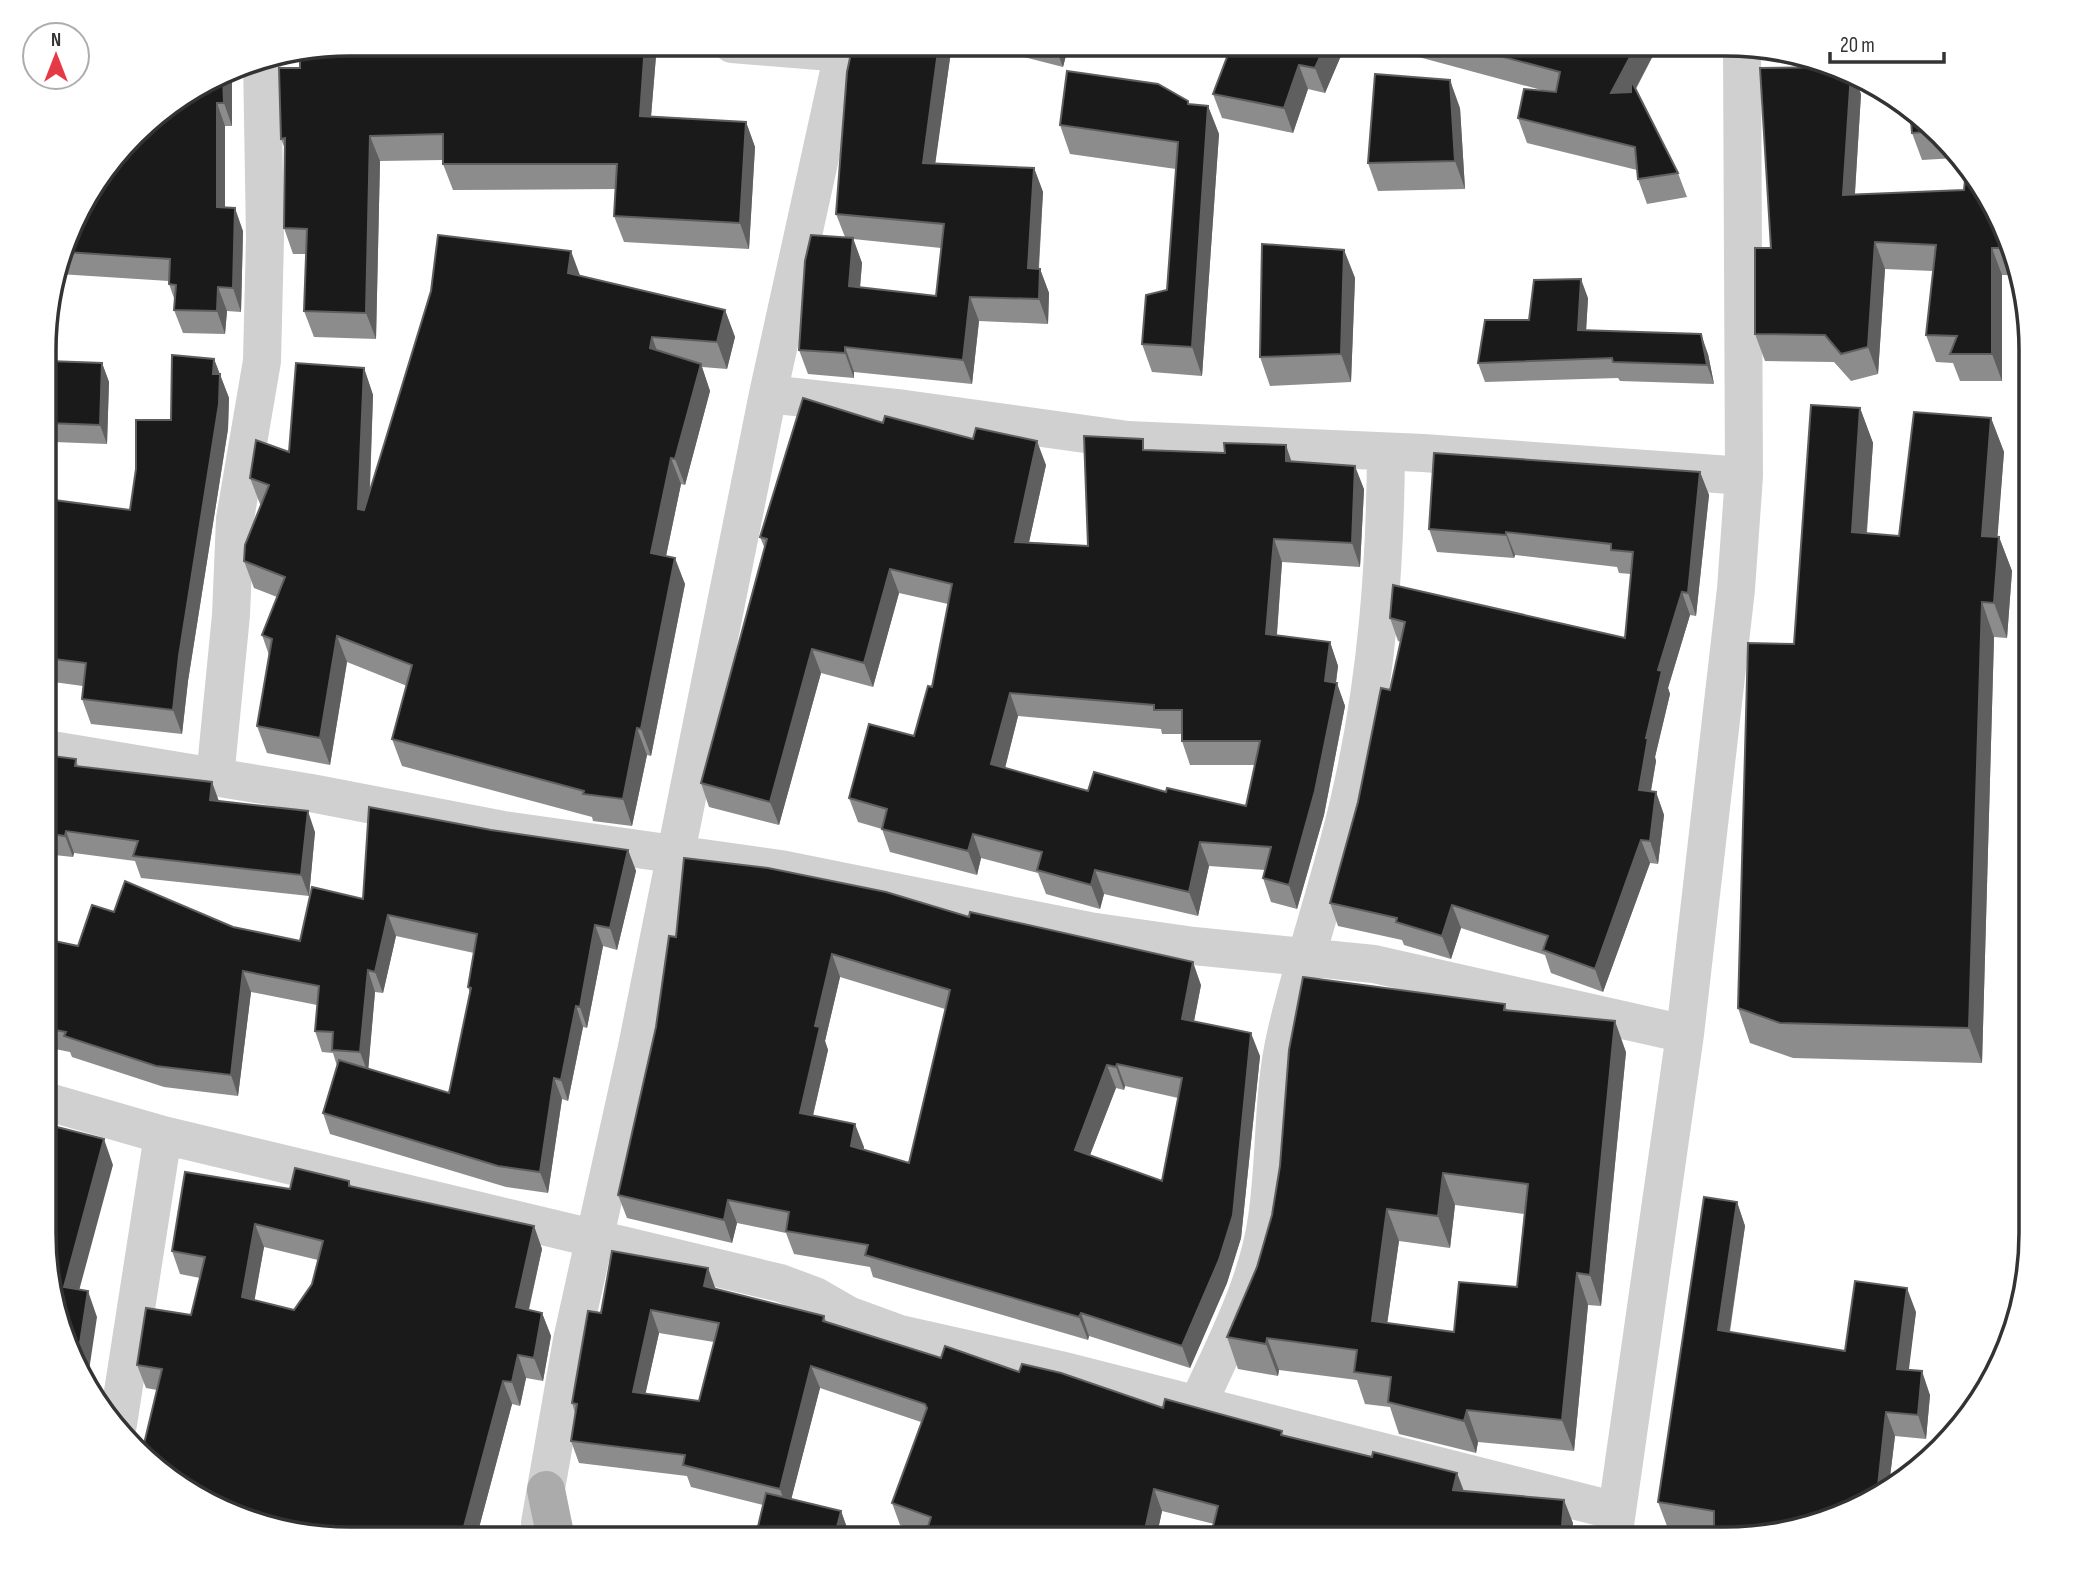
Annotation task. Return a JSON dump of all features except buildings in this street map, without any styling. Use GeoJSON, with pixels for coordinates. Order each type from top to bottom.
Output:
{"type":"FeatureCollection","features":[{"type":"Feature","properties":{"kind":"main road"},"geometry":{"type":"LineString","coordinates":[[546,1490],[554,1527]]}},
{"type":"Feature","properties":{"kind":"street"},"geometry":{"type":"LineString","coordinates":[[538,1527],[593,1240],[637,1047],[768,394],[842,56]]}},
{"type":"Feature","properties":{"kind":"street"},"geometry":{"type":"LineString","coordinates":[[56,1104],[163,1135],[780,1283],[815,1296],[848,1315],[900,1334],[1197,1406],[1614,1525],[1685,1034],[1736,589],[1744,476],[1742,57]]}},
{"type":"Feature","properties":{"kind":"street"},"geometry":{"type":"LineString","coordinates":[[215,778],[232,615],[235,519],[262,361],[265,238],[262,70]]}},
{"type":"Feature","properties":{"kind":"street"},"geometry":{"type":"LineString","coordinates":[[768,394],[905,409],[1128,440],[1744,476]]}},
{"type":"Feature","properties":{"kind":"street"},"geometry":{"type":"LineString","coordinates":[[1197,1406],[1257,1268],[1268,1217],[1270,1165],[1285,1037],[1353,788],[1378,649],[1385,558],[1386,453]]}},
{"type":"Feature","properties":{"kind":"street"},"geometry":{"type":"LineString","coordinates":[[56,751],[503,830],[780,869],[1089,931],[1194,946],[1374,964],[1685,1034]]}},
{"type":"Feature","properties":{"kind":"street"},"geometry":{"type":"LineString","coordinates":[[119,1415],[163,1135]]}}]}
